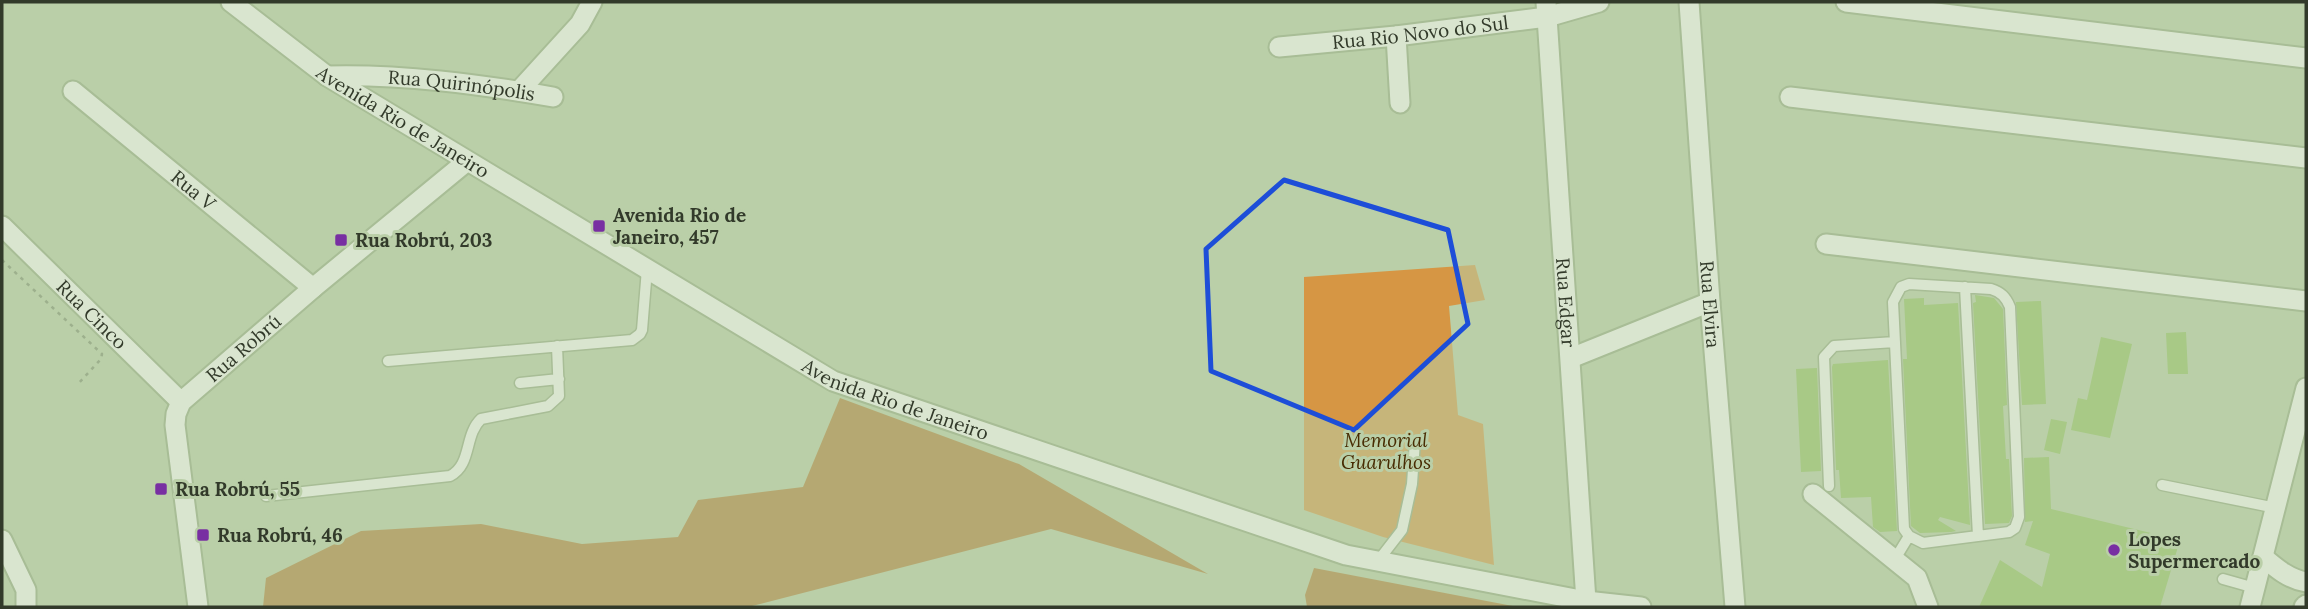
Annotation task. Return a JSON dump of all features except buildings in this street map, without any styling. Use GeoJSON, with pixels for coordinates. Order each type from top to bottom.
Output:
{"type":"FeatureCollection","features":[{"type":"Feature","properties":{"kind":"street","name":"Avenida Rio de Janeiro"},"geometry":{"type":"LineString","coordinates":[[231,2],[327,76],[833,381],[1346,555],[1586,601],[1641,607]]}},
{"type":"Feature","properties":{"kind":"street"},"geometry":{"type":"LineString","coordinates":[[519,91],[580,24],[592,2]]}},
{"type":"Feature","properties":{"kind":"street","name":"Rua Rio Novo do Sul"},"geometry":{"type":"LineString","coordinates":[[1279,47],[1395,36],[1599,2]]}},
{"type":"Feature","properties":{"kind":"street","name":"Rua Elvira"},"geometry":{"type":"LineString","coordinates":[[1689,2],[1735,607]]}},
{"type":"Feature","properties":{"kind":"street"},"geometry":{"type":"LineString","coordinates":[[1846,2],[2306,58]]}},
{"type":"Feature","properties":{"kind":"street","name":"Rua Edgar"},"geometry":{"type":"LineString","coordinates":[[1546,10],[1586,601]]}},
{"type":"Feature","properties":{"kind":"street"},"geometry":{"type":"LineString","coordinates":[[1395,36],[1400,103]]}},
{"type":"Feature","properties":{"kind":"street","name":"Rua Quirinópolis"},"geometry":{"type":"LineString","coordinates":[[327,76],[427,79],[553,97]]}},
{"type":"Feature","properties":{"kind":"street","name":"Rua V"},"geometry":{"type":"LineString","coordinates":[[73,91],[313,288]]}},
{"type":"Feature","properties":{"kind":"street"},"geometry":{"type":"LineString","coordinates":[[1790,97],[2306,158]]}},
{"type":"Feature","properties":{"kind":"street","name":"Rua Robrú"},"geometry":{"type":"LineString","coordinates":[[181,402],[313,288],[466,162]]}},
{"type":"Feature","properties":{"kind":"street","name":"Rua Cinco"},"geometry":{"type":"LineString","coordinates":[[2,226],[181,402]]}},
{"type":"Feature","properties":{"kind":"street"},"geometry":{"type":"LineString","coordinates":[[1826,244],[2306,300]]}},
{"type":"Feature","properties":{"kind":"street"},"geometry":{"type":"LineString","coordinates":[[1571,358],[1710,302]]}},
{"type":"Feature","properties":{"kind":"street"},"geometry":{"type":"LineString","coordinates":[[2253,598],[2306,388]]}},
{"type":"Feature","properties":{"kind":"street"},"geometry":{"type":"LineString","coordinates":[[181,402],[175,425],[198,607]]}},
{"type":"Feature","properties":{"kind":"street"},"geometry":{"type":"LineString","coordinates":[[1821,490],[1917,578],[1928,607]]}},
{"type":"Feature","properties":{"kind":"street"},"geometry":{"type":"LineString","coordinates":[[2,540],[26,590],[26,607]]}},
{"type":"Feature","properties":{"kind":"street"},"geometry":{"type":"LineString","coordinates":[[2263,557],[2295,580],[2306,582]]}},
{"type":"Feature","properties":{"kind":"lane"},"geometry":{"type":"LineString","coordinates":[[388,361],[632,340],[640,334],[645,308],[647,268]]}},
{"type":"Feature","properties":{"kind":"lane"},"geometry":{"type":"LineString","coordinates":[[1909,284],[1965,287],[1999,291],[2010,307],[2019,517],[2015,528],[2009,532],[1923,543],[1909,536],[1902,521],[1893,302],[1901,287],[1909,284]]}},
{"type":"Feature","properties":{"kind":"lane"},"geometry":{"type":"LineString","coordinates":[[1965,287],[1978,536]]}},
{"type":"Feature","properties":{"kind":"lane"},"geometry":{"type":"LineString","coordinates":[[1821,490],[1824,357],[1835,346],[1895,342]]}},
{"type":"Feature","properties":{"kind":"lane"},"geometry":{"type":"LineString","coordinates":[[267,496],[450,476],[462,467],[476,423],[481,419],[548,406],[559,396],[557,346]]}},
{"type":"Feature","properties":{"kind":"lane"},"geometry":{"type":"LineString","coordinates":[[520,383],[559,379]]}},
{"type":"Feature","properties":{"kind":"lane"},"geometry":{"type":"LineString","coordinates":[[1377,561],[1402,530],[1412,484],[1415,441]]}},
{"type":"Feature","properties":{"kind":"lane"},"geometry":{"type":"LineString","coordinates":[[2162,485],[2276,508]]}},
{"type":"Feature","properties":{"kind":"lane"},"geometry":{"type":"LineString","coordinates":[[1895,559],[1909,536]]}},
{"type":"Feature","properties":{"kind":"lane"},"geometry":{"type":"LineString","coordinates":[[2223,579],[2253,598]]}},
{"type":"Feature","properties":{"kind":"path"},"geometry":{"type":"LineString","coordinates":[[2,260],[102,354],[101,359],[78,384]]}},
{"type":"Feature","properties":{"kind":"highlighted area"},"geometry":{"type":"Polygon","coordinates":[[[1284,180],[1448,230],[1468,324],[1354,430],[1211,371],[1206,249],[1284,180]]]}},
{"type":"Feature","properties":{"kind":"green space","name":"Memorial Guarulhos"},"geometry":{"type":"Polygon","coordinates":[[[1475,265],[1485,300],[1449,306],[1458,415],[1483,424],[1494,565],[1383,537],[1304,510],[1304,277],[1475,265]]]}},
{"type":"Feature","properties":{"kind":"shaded area"},"geometry":{"type":"Polygon","coordinates":[[[840,398],[1019,464],[1208,574],[1051,529],[748,607],[263,607],[266,578],[361,531],[481,524],[582,544],[678,537],[698,500],[803,487],[840,398]]]}},
{"type":"Feature","properties":{"kind":"shaded area"},"geometry":{"type":"Polygon","coordinates":[[[1314,568],[1518,607],[1307,607],[1305,595],[1314,568]]]}},
{"type":"Feature","properties":{"kind":"place","name":"Avenida Rio de Janeiro, 457"},"geometry":{"type":"Point","coordinates":[599,226]}},
{"type":"Feature","properties":{"kind":"place","name":"Rua Robrú, 203"},"geometry":{"type":"Point","coordinates":[341,240]}},
{"type":"Feature","properties":{"kind":"place","name":"Rua Robrú, 55"},"geometry":{"type":"Point","coordinates":[161,489]}},
{"type":"Feature","properties":{"kind":"place","name":"Rua Robrú, 46"},"geometry":{"type":"Point","coordinates":[203,535]}},
{"type":"Feature","properties":{"kind":"place","name":"Lopes Supermercado"},"geometry":{"type":"Point","coordinates":[2114,550]}}]}
